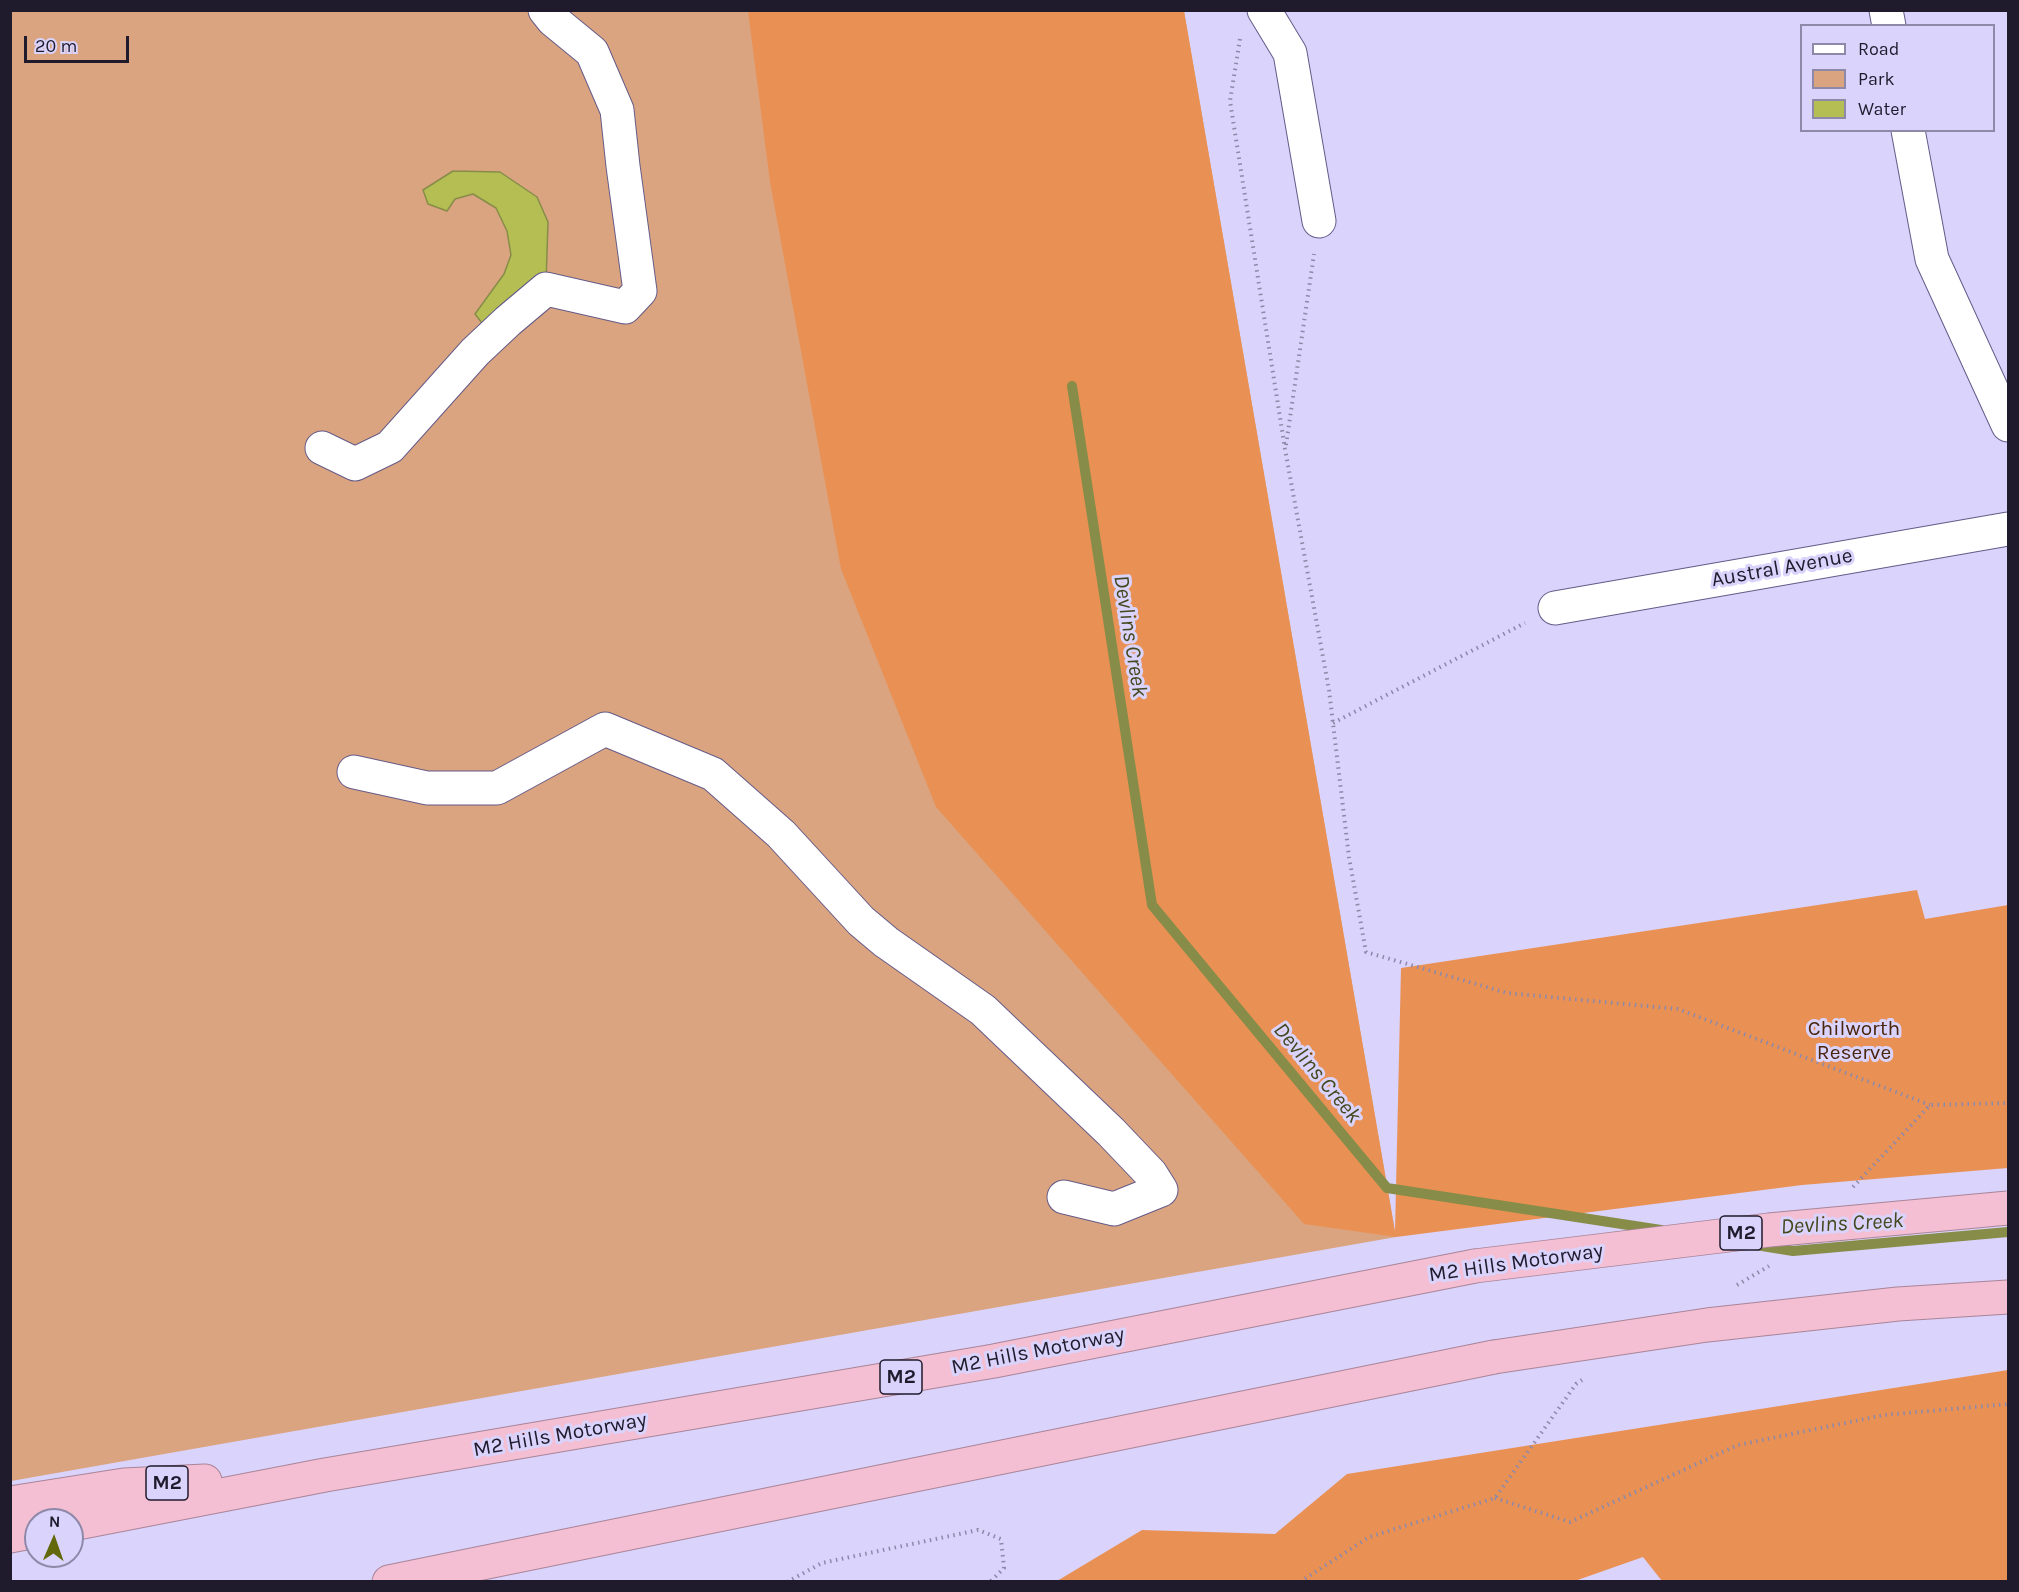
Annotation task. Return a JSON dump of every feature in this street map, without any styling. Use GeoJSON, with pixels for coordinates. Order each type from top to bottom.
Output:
{"type":"FeatureCollection","features":[{"type":"Feature","properties":{"kind":"highway","name":"M2 Hills Motorway"},"geometry":{"type":"LineString","coordinates":[[84,1522],[325,1476],[994,1361],[1475,1266],[1813,1225],[2008,1208]]}},
{"type":"Feature","properties":{"kind":"highway"},"geometry":{"type":"LineString","coordinates":[[389,1581],[1494,1357],[1718,1323],[1898,1304],[2008,1297]]}},
{"type":"Feature","properties":{"kind":"highway","name":"M2"},"geometry":{"type":"LineString","coordinates":[[10,1503],[124,1485],[325,1476]]}},
{"type":"Feature","properties":{"kind":"street"},"geometry":{"type":"LineString","coordinates":[[322,448],[355,464],[390,447],[476,352],[546,289],[625,307],[640,291],[617,110],[592,52],[553,20],[545,10]]}},
{"type":"Feature","properties":{"kind":"street"},"geometry":{"type":"LineString","coordinates":[[1264,10],[1290,53],[1319,221]]}},
{"type":"Feature","properties":{"kind":"street"},"geometry":{"type":"LineString","coordinates":[[1908,132],[1932,259],[2008,425]]}},
{"type":"Feature","properties":{"kind":"street","name":"Austral Avenue"},"geometry":{"type":"LineString","coordinates":[[1555,608],[2008,529]]}},
{"type":"Feature","properties":{"kind":"street"},"geometry":{"type":"LineString","coordinates":[[354,772],[427,788],[497,788],[605,729],[713,774],[781,834],[861,921],[886,942],[983,1010],[1111,1132],[1151,1174],[1161,1190],[1114,1209],[1064,1197]]}},
{"type":"Feature","properties":{"kind":"path"},"geometry":{"type":"LineString","coordinates":[[1241,33],[1230,101],[1285,449],[1329,690],[1350,857],[1366,952],[1507,993],[1678,1009],[1930,1105]]}},
{"type":"Feature","properties":{"kind":"path"},"geometry":{"type":"LineString","coordinates":[[1285,449],[1319,221]]}},
{"type":"Feature","properties":{"kind":"path"},"geometry":{"type":"LineString","coordinates":[[1333,723],[1555,608]]}},
{"type":"Feature","properties":{"kind":"path"},"geometry":{"type":"LineString","coordinates":[[1495,1498],[1570,1522],[1738,1445],[1884,1415],[2008,1404]]}},
{"type":"Feature","properties":{"kind":"path"},"geometry":{"type":"LineString","coordinates":[[787,1581],[822,1563],[978,1530],[1001,1539],[1004,1568],[990,1581]]}},
{"type":"Feature","properties":{"kind":"green space"},"geometry":{"type":"Polygon","coordinates":[[[11,11],[1184,11],[1396,1237],[11,1481],[11,11]]]}},
{"type":"Feature","properties":{"kind":"green space","name":"Chilworth Reserve"},"geometry":{"type":"Polygon","coordinates":[[[748,11],[1184,11],[1395,1232],[1401,968],[1917,890],[1925,919],[2008,905],[2008,1168],[1802,1185],[1396,1237],[1304,1224],[936,807],[841,569],[770,182],[748,11]]]}},
{"type":"Feature","properties":{"kind":"green space"},"geometry":{"type":"Polygon","coordinates":[[[2008,1370],[2008,1581],[1662,1581],[1643,1557],[1572,1582],[1057,1581],[1142,1530],[1275,1534],[1347,1474],[2008,1370]]]}},
{"type":"Feature","properties":{"kind":"water"},"geometry":{"type":"Polygon","coordinates":[[[453,171],[500,172],[537,197],[548,222],[546,284],[489,332],[475,314],[504,274],[511,255],[507,231],[496,208],[473,194],[455,199],[447,211],[428,204],[423,190],[453,171]]]}},
{"type":"Feature","properties":{"kind":"waterway","name":"Devlins Creek"},"geometry":{"type":"LineString","coordinates":[[1072,386],[1152,905],[1387,1188],[1661,1230]]}},
{"type":"Feature","properties":{"kind":"waterway","name":"Devlins Creek"},"geometry":{"type":"LineString","coordinates":[[1756,1245],[1793,1251],[2008,1232]]}}]}
